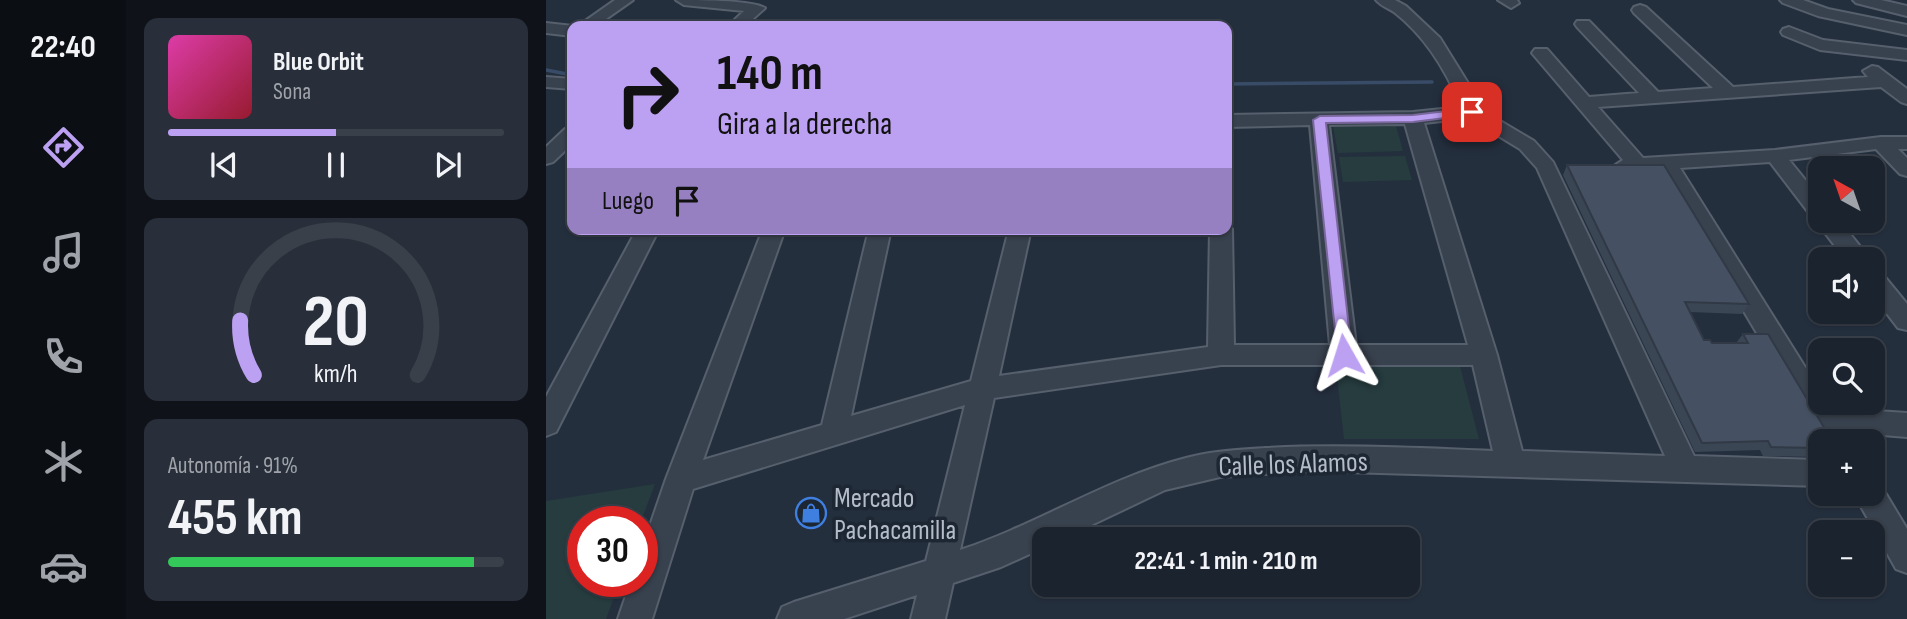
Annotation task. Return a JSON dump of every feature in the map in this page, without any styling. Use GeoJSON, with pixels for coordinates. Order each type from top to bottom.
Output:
{"type":"FeatureCollection","features":[{"type":"Feature","properties":{"kind":"street"},"geometry":{"type":"LineString","coordinates":[[594,21],[625,0]]}},
{"type":"Feature","properties":{"kind":"street"},"geometry":{"type":"LineString","coordinates":[[684,0],[762,4]]}},
{"type":"Feature","properties":{"kind":"street"},"geometry":{"type":"LineString","coordinates":[[1384,0],[1400,9],[1434,42],[1462,88],[1472,112],[1527,145],[1546,166],[1685,468]]}},
{"type":"Feature","properties":{"kind":"street"},"geometry":{"type":"LineString","coordinates":[[1788,0],[1824,13],[1907,30]]}},
{"type":"Feature","properties":{"kind":"street"},"geometry":{"type":"LineString","coordinates":[[1861,0],[1907,11]]}},
{"type":"Feature","properties":{"kind":"street"},"geometry":{"type":"LineString","coordinates":[[742,21],[762,4]]}},
{"type":"Feature","properties":{"kind":"street"},"geometry":{"type":"LineString","coordinates":[[1640,10],[1730,94]]}},
{"type":"Feature","properties":{"kind":"street"},"geometry":{"type":"LineString","coordinates":[[1583,24],[1654,97]]}},
{"type":"Feature","properties":{"kind":"street"},"geometry":{"type":"LineString","coordinates":[[546,28],[567,30]]}},
{"type":"Feature","properties":{"kind":"street"},"geometry":{"type":"LineString","coordinates":[[1789,32],[1820,45],[1906,58]]}},
{"type":"Feature","properties":{"kind":"street"},"geometry":{"type":"LineString","coordinates":[[1541,53],[1639,166]]}},
{"type":"Feature","properties":{"kind":"street"},"geometry":{"type":"LineString","coordinates":[[1906,58],[1866,66],[1907,98]]}},
{"type":"Feature","properties":{"kind":"street"},"geometry":{"type":"LineString","coordinates":[[1582,103],[1884,81]]}},
{"type":"Feature","properties":{"kind":"street"},"geometry":{"type":"LineString","coordinates":[[546,82],[567,84]]}},
{"type":"Feature","properties":{"kind":"street"},"geometry":{"type":"LineString","coordinates":[[1232,121],[1413,118],[1472,112]]}},
{"type":"Feature","properties":{"kind":"street"},"geometry":{"type":"LineString","coordinates":[[1413,118],[1484,355],[1510,463]]}},
{"type":"Feature","properties":{"kind":"street"},"geometry":{"type":"LineString","coordinates":[[1320,120],[1344,355]]}},
{"type":"Feature","properties":{"kind":"street"},"geometry":{"type":"LineString","coordinates":[[1599,166],[1667,164],[1774,156],[1881,143],[1907,143]]}},
{"type":"Feature","properties":{"kind":"street"},"geometry":{"type":"LineString","coordinates":[[1881,143],[1907,170]]}},
{"type":"Feature","properties":{"kind":"street"},"geometry":{"type":"LineString","coordinates":[[1774,156],[1808,197]]}},
{"type":"Feature","properties":{"kind":"street"},"geometry":{"type":"LineString","coordinates":[[1667,164],[1828,429]]}},
{"type":"Feature","properties":{"kind":"street"},"geometry":{"type":"LineString","coordinates":[[1546,166],[1573,166]]}},
{"type":"Feature","properties":{"kind":"street"},"geometry":{"type":"LineString","coordinates":[[1837,233],[1848,247]]}},
{"type":"Feature","properties":{"kind":"street"},"geometry":{"type":"LineString","coordinates":[[546,424],[645,235]]}},
{"type":"Feature","properties":{"kind":"street"},"geometry":{"type":"LineString","coordinates":[[635,619],[681,479],[772,235]]}},
{"type":"Feature","properties":{"kind":"street"},"geometry":{"type":"LineString","coordinates":[[834,432],[879,235]]}},
{"type":"Feature","properties":{"kind":"street"},"geometry":{"type":"LineString","coordinates":[[928,619],[1019,235]]}},
{"type":"Feature","properties":{"kind":"street"},"geometry":{"type":"LineString","coordinates":[[1220,355],[1221,235]]}},
{"type":"Feature","properties":{"kind":"street"},"geometry":{"type":"LineString","coordinates":[[1885,292],[1903,312]]}},
{"type":"Feature","properties":{"kind":"street"},"geometry":{"type":"LineString","coordinates":[[681,479],[981,389],[1220,355],[1484,355]]}},
{"type":"Feature","properties":{"kind":"street"},"geometry":{"type":"LineString","coordinates":[[1845,429],[1907,425]]}},
{"type":"Feature","properties":{"kind":"street","name":"Calle los Alamos"},"geometry":{"type":"LineString","coordinates":[[794,619],[1001,552],[1158,479],[1220,464],[1311,458],[1808,473]]}},
{"type":"Feature","properties":{"kind":"street"},"geometry":{"type":"LineString","coordinates":[[1876,506],[1907,558]]}},
{"type":"Feature","properties":{"kind":"green space"},"geometry":{"type":"Polygon","coordinates":[[[1396,126],[1403,151],[1338,153],[1333,127],[1396,126]]]}},
{"type":"Feature","properties":{"kind":"green space"},"geometry":{"type":"Polygon","coordinates":[[[1405,156],[1412,180],[1343,182],[1339,157],[1405,156]]]}},
{"type":"Feature","properties":{"kind":"green space"},"geometry":{"type":"Polygon","coordinates":[[[1460,366],[1479,439],[1344,439],[1336,367],[1460,366]]]}},
{"type":"Feature","properties":{"kind":"green space"},"geometry":{"type":"Polygon","coordinates":[[[655,484],[647,506],[567,506],[567,597],[614,597],[606,619],[546,619],[546,501],[655,484]]]}},
{"type":"Feature","properties":{"kind":"building"},"geometry":{"type":"Polygon","coordinates":[[[1567,165],[1664,165],[1749,304],[1685,302],[1704,340],[1710,340],[1712,343],[1748,343],[1743,334],[1768,334],[1808,401],[1808,415],[1817,415],[1825,429],[1808,429],[1808,448],[1771,447],[1768,441],[1702,443],[1567,165]]]}},
{"type":"Feature","properties":{"kind":"waterway"},"geometry":{"type":"LineString","coordinates":[[546,70],[567,74]]}},
{"type":"Feature","properties":{"kind":"waterway"},"geometry":{"type":"LineString","coordinates":[[1232,84],[1432,82]]}},
{"type":"Feature","properties":{"kind":"place","name":"Mercado Pachacamilla"},"geometry":{"type":"Point","coordinates":[811,513]}},
{"type":"Feature","properties":{"kind":"route"},"geometry":{"type":"LineString","coordinates":[[1344,355],[1320,120],[1413,118],[1472,112]]}}]}
